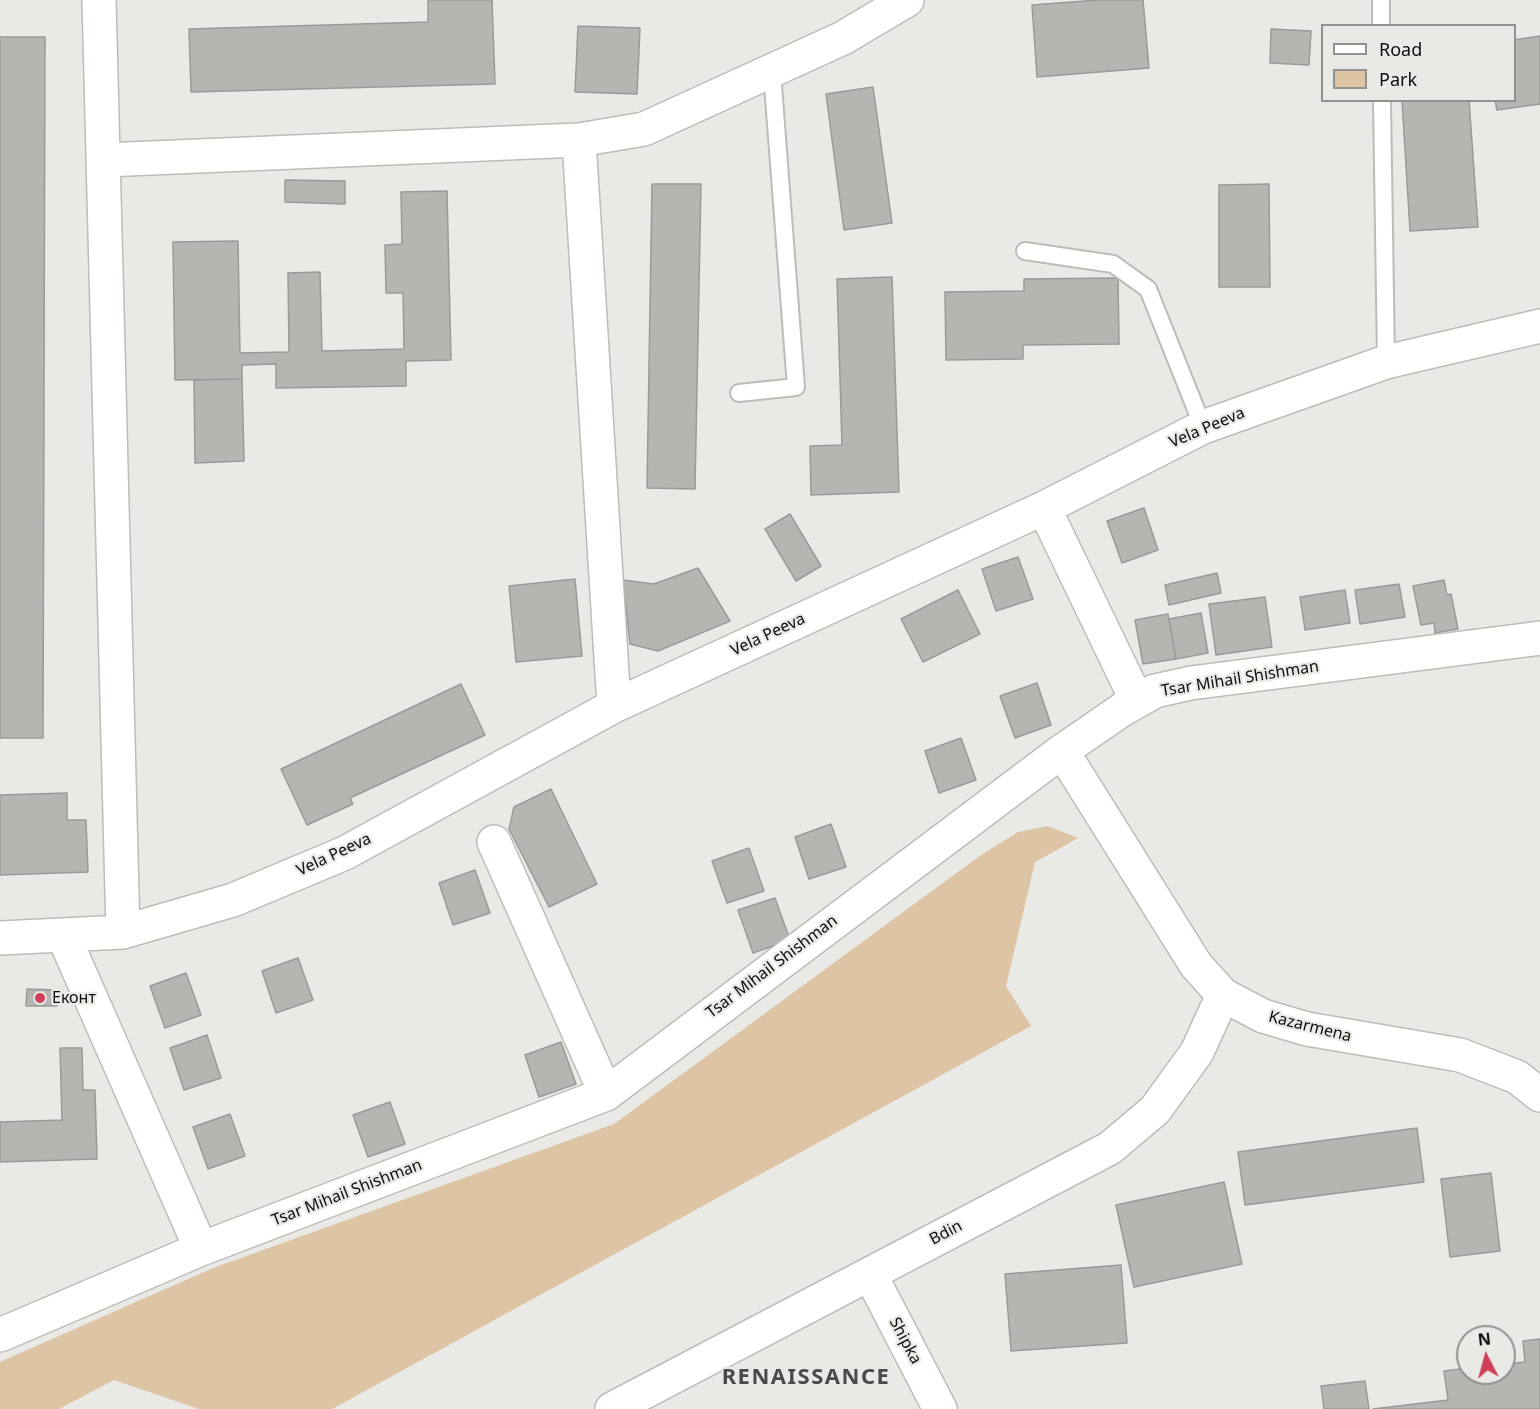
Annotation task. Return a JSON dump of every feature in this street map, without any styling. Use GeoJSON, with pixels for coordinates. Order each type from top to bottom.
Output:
{"type":"FeatureCollection","features":[{"type":"Feature","properties":{"kind":"street"},"geometry":{"type":"LineString","coordinates":[[99,0],[123,932]]}},
{"type":"Feature","properties":{"kind":"street"},"geometry":{"type":"LineString","coordinates":[[104,160],[579,140],[644,129],[843,38],[907,0]]}},
{"type":"Feature","properties":{"kind":"street"},"geometry":{"type":"LineString","coordinates":[[579,140],[614,706]]}},
{"type":"Feature","properties":{"kind":"street","name":"Vela Peeva"},"geometry":{"type":"LineString","coordinates":[[0,938],[123,932],[234,900],[345,853],[614,706],[1044,508],[1203,427],[1386,362],[1540,326]]}},
{"type":"Feature","properties":{"kind":"street"},"geometry":{"type":"LineString","coordinates":[[1044,508],[1137,701]]}},
{"type":"Feature","properties":{"kind":"street","name":"Tsar Mihail Shishman"},"geometry":{"type":"LineString","coordinates":[[0,1335],[201,1249],[606,1094],[1062,751],[1155,691],[1191,683],[1540,638]]}},
{"type":"Feature","properties":{"kind":"street","name":"Kazarmena"},"geometry":{"type":"LineString","coordinates":[[1062,751],[1196,965],[1223,995],[1263,1016],[1307,1029],[1460,1055],[1517,1077],[1540,1095]]}},
{"type":"Feature","properties":{"kind":"street"},"geometry":{"type":"LineString","coordinates":[[494,842],[606,1094]]}},
{"type":"Feature","properties":{"kind":"street"},"geometry":{"type":"LineString","coordinates":[[64,936],[201,1249]]}},
{"type":"Feature","properties":{"kind":"street","name":"Bdin"},"geometry":{"type":"LineString","coordinates":[[612,1409],[1110,1148],[1155,1110],[1197,1052],[1223,995]]}},
{"type":"Feature","properties":{"kind":"street","name":"Shipka"},"geometry":{"type":"LineString","coordinates":[[870,1274],[940,1409]]}},
{"type":"Feature","properties":{"kind":"lane"},"geometry":{"type":"LineString","coordinates":[[1380,0],[1381,24]]}},
{"type":"Feature","properties":{"kind":"lane"},"geometry":{"type":"LineString","coordinates":[[739,393],[796,387],[772,72]]}},
{"type":"Feature","properties":{"kind":"lane"},"geometry":{"type":"LineString","coordinates":[[1382,102],[1386,362]]}},
{"type":"Feature","properties":{"kind":"lane"},"geometry":{"type":"LineString","coordinates":[[1025,250],[1113,264],[1148,289],[1203,427]]}},
{"type":"Feature","properties":{"kind":"green space"},"geometry":{"type":"Polygon","coordinates":[[[1048,826],[1078,838],[1035,862],[1006,986],[1031,1026],[332,1409],[199,1409],[114,1380],[59,1409],[0,1409],[0,1362],[213,1268],[614,1124],[981,855],[1018,832],[1048,826]]]}},
{"type":"Feature","properties":{"kind":"building"},"geometry":{"type":"Polygon","coordinates":[[[428,0],[492,0],[495,84],[191,92],[189,29],[428,22],[428,0]]]}},
{"type":"Feature","properties":{"kind":"building"},"geometry":{"type":"Polygon","coordinates":[[[1098,0],[1143,0],[1149,68],[1037,77],[1032,5],[1098,0]]]}},
{"type":"Feature","properties":{"kind":"building"},"geometry":{"type":"Polygon","coordinates":[[[578,26],[640,28],[637,94],[575,92],[578,26]]]}},
{"type":"Feature","properties":{"kind":"building"},"geometry":{"type":"Polygon","coordinates":[[[1271,29],[1311,31],[1309,65],[1270,63],[1271,29]]]}},
{"type":"Feature","properties":{"kind":"building"},"geometry":{"type":"Polygon","coordinates":[[[1540,36],[1540,104],[1497,110],[1495,102],[1516,102],[1516,40],[1540,36]]]}},
{"type":"Feature","properties":{"kind":"building"},"geometry":{"type":"Polygon","coordinates":[[[0,37],[45,37],[43,738],[0,738],[0,37]]]}},
{"type":"Feature","properties":{"kind":"building"},"geometry":{"type":"Polygon","coordinates":[[[873,87],[892,223],[844,230],[826,94],[873,87]]]}},
{"type":"Feature","properties":{"kind":"building"},"geometry":{"type":"Polygon","coordinates":[[[1402,102],[1469,102],[1478,227],[1410,231],[1402,102]]]}},
{"type":"Feature","properties":{"kind":"building"},"geometry":{"type":"Polygon","coordinates":[[[285,180],[345,181],[345,204],[285,202],[285,180]]]}},
{"type":"Feature","properties":{"kind":"building"},"geometry":{"type":"Polygon","coordinates":[[[652,184],[701,184],[695,489],[647,488],[652,184]]]}},
{"type":"Feature","properties":{"kind":"building"},"geometry":{"type":"Polygon","coordinates":[[[1269,184],[1270,287],[1219,287],[1219,185],[1269,184]]]}},
{"type":"Feature","properties":{"kind":"building"},"geometry":{"type":"Polygon","coordinates":[[[447,191],[451,360],[406,361],[406,386],[276,388],[276,364],[242,365],[242,379],[175,380],[173,242],[238,241],[240,353],[289,352],[288,273],[320,272],[322,351],[404,349],[403,293],[386,293],[385,245],[402,244],[401,192],[447,191]]]}},
{"type":"Feature","properties":{"kind":"building"},"geometry":{"type":"Polygon","coordinates":[[[892,277],[899,492],[811,495],[810,446],[842,445],[837,279],[892,277]]]}},
{"type":"Feature","properties":{"kind":"building"},"geometry":{"type":"Polygon","coordinates":[[[1118,278],[1119,344],[1023,345],[1023,359],[946,360],[945,292],[1024,291],[1024,279],[1118,278]]]}},
{"type":"Feature","properties":{"kind":"building"},"geometry":{"type":"Polygon","coordinates":[[[242,379],[244,461],[195,463],[194,380],[242,379]]]}},
{"type":"Feature","properties":{"kind":"building"},"geometry":{"type":"Polygon","coordinates":[[[1144,508],[1158,550],[1122,563],[1107,521],[1144,508]]]}},
{"type":"Feature","properties":{"kind":"building"},"geometry":{"type":"Polygon","coordinates":[[[790,514],[821,566],[796,581],[765,529],[790,514]]]}},
{"type":"Feature","properties":{"kind":"building"},"geometry":{"type":"Polygon","coordinates":[[[1018,557],[1033,599],[996,611],[982,569],[1018,557]]]}},
{"type":"Feature","properties":{"kind":"building"},"geometry":{"type":"Polygon","coordinates":[[[698,568],[730,621],[658,651],[630,644],[623,580],[654,584],[698,568]]]}},
{"type":"Feature","properties":{"kind":"building"},"geometry":{"type":"Polygon","coordinates":[[[1217,573],[1221,593],[1169,605],[1165,585],[1217,573]]]}},
{"type":"Feature","properties":{"kind":"building"},"geometry":{"type":"Polygon","coordinates":[[[575,579],[582,656],[516,662],[509,586],[575,579]]]}},
{"type":"Feature","properties":{"kind":"building"},"geometry":{"type":"Polygon","coordinates":[[[1444,580],[1447,595],[1451,594],[1458,629],[1435,633],[1434,623],[1421,625],[1413,586],[1444,580]]]}},
{"type":"Feature","properties":{"kind":"building"},"geometry":{"type":"Polygon","coordinates":[[[1399,584],[1405,617],[1360,624],[1355,590],[1399,584]]]}},
{"type":"Feature","properties":{"kind":"building"},"geometry":{"type":"Polygon","coordinates":[[[958,590],[980,634],[923,662],[901,619],[958,590]]]}},
{"type":"Feature","properties":{"kind":"building"},"geometry":{"type":"Polygon","coordinates":[[[1345,590],[1350,623],[1305,630],[1300,597],[1345,590]]]}},
{"type":"Feature","properties":{"kind":"building"},"geometry":{"type":"Polygon","coordinates":[[[1265,597],[1272,647],[1216,655],[1209,604],[1265,597]]]}},
{"type":"Feature","properties":{"kind":"building"},"geometry":{"type":"Polygon","coordinates":[[[1201,613],[1208,653],[1176,659],[1169,619],[1201,613]]]}},
{"type":"Feature","properties":{"kind":"building"},"geometry":{"type":"Polygon","coordinates":[[[1168,614],[1176,659],[1143,664],[1135,620],[1168,614]]]}},
{"type":"Feature","properties":{"kind":"building"},"geometry":{"type":"Polygon","coordinates":[[[1037,683],[1051,725],[1015,738],[1000,696],[1037,683]]]}},
{"type":"Feature","properties":{"kind":"building"},"geometry":{"type":"Polygon","coordinates":[[[461,684],[485,735],[350,798],[353,804],[307,825],[281,769],[461,684]]]}},
{"type":"Feature","properties":{"kind":"building"},"geometry":{"type":"Polygon","coordinates":[[[961,738],[976,780],[939,793],[925,751],[961,738]]]}},
{"type":"Feature","properties":{"kind":"building"},"geometry":{"type":"Polygon","coordinates":[[[551,789],[597,884],[549,907],[509,829],[514,807],[551,789]]]}},
{"type":"Feature","properties":{"kind":"building"},"geometry":{"type":"Polygon","coordinates":[[[67,793],[67,820],[86,820],[88,872],[0,875],[0,795],[67,793]]]}},
{"type":"Feature","properties":{"kind":"building"},"geometry":{"type":"Polygon","coordinates":[[[831,824],[846,867],[809,879],[795,837],[831,824]]]}},
{"type":"Feature","properties":{"kind":"building"},"geometry":{"type":"Polygon","coordinates":[[[749,848],[764,891],[727,903],[712,861],[749,848]]]}},
{"type":"Feature","properties":{"kind":"building"},"geometry":{"type":"Polygon","coordinates":[[[475,870],[490,913],[453,925],[439,883],[475,870]]]}},
{"type":"Feature","properties":{"kind":"building"},"geometry":{"type":"Polygon","coordinates":[[[775,898],[790,940],[753,953],[738,910],[775,898]]]}},
{"type":"Feature","properties":{"kind":"building"},"geometry":{"type":"Polygon","coordinates":[[[298,958],[313,1000],[276,1013],[262,971],[298,958]]]}},
{"type":"Feature","properties":{"kind":"building"},"geometry":{"type":"Polygon","coordinates":[[[186,973],[201,1015],[165,1028],[150,986],[186,973]]]}},
{"type":"Feature","properties":{"kind":"building"},"geometry":{"type":"Polygon","coordinates":[[[27,989],[57,990],[57,1006],[26,1006],[27,989]]]}},
{"type":"Feature","properties":{"kind":"building"},"geometry":{"type":"Polygon","coordinates":[[[207,1035],[221,1078],[184,1090],[170,1048],[207,1035]]]}},
{"type":"Feature","properties":{"kind":"building"},"geometry":{"type":"Polygon","coordinates":[[[561,1042],[576,1084],[539,1097],[525,1055],[561,1042]]]}},
{"type":"Feature","properties":{"kind":"building"},"geometry":{"type":"Polygon","coordinates":[[[60,1048],[82,1048],[83,1090],[95,1090],[97,1159],[0,1162],[0,1122],[62,1120],[60,1048]]]}},
{"type":"Feature","properties":{"kind":"building"},"geometry":{"type":"Polygon","coordinates":[[[390,1102],[405,1144],[368,1157],[353,1115],[390,1102]]]}},
{"type":"Feature","properties":{"kind":"building"},"geometry":{"type":"Polygon","coordinates":[[[230,1114],[245,1156],[208,1169],[193,1127],[230,1114]]]}},
{"type":"Feature","properties":{"kind":"building"},"geometry":{"type":"Polygon","coordinates":[[[1417,1128],[1424,1182],[1245,1205],[1238,1152],[1417,1128]]]}},
{"type":"Feature","properties":{"kind":"building"},"geometry":{"type":"Polygon","coordinates":[[[1491,1173],[1500,1251],[1450,1257],[1441,1179],[1491,1173]]]}},
{"type":"Feature","properties":{"kind":"building"},"geometry":{"type":"Polygon","coordinates":[[[1224,1182],[1242,1264],[1134,1287],[1116,1205],[1224,1182]]]}},
{"type":"Feature","properties":{"kind":"building"},"geometry":{"type":"Polygon","coordinates":[[[1121,1265],[1127,1343],[1011,1351],[1005,1274],[1121,1265]]]}},
{"type":"Feature","properties":{"kind":"building"},"geometry":{"type":"Polygon","coordinates":[[[1540,1339],[1540,1409],[1373,1409],[1448,1400],[1444,1371],[1456,1370],[1456,1385],[1516,1385],[1516,1363],[1525,1362],[1523,1341],[1540,1339]]]}},
{"type":"Feature","properties":{"kind":"building"},"geometry":{"type":"Polygon","coordinates":[[[1365,1381],[1369,1409],[1324,1409],[1321,1386],[1365,1381]]]}},
{"type":"Feature","properties":{"kind":"place","name":"Еконт"},"geometry":{"type":"Point","coordinates":[40,998]}},
{"type":"Feature","properties":{"kind":"district","name":"RENAISSANCE"},"geometry":{"type":"Point","coordinates":[806,1378]}}]}
